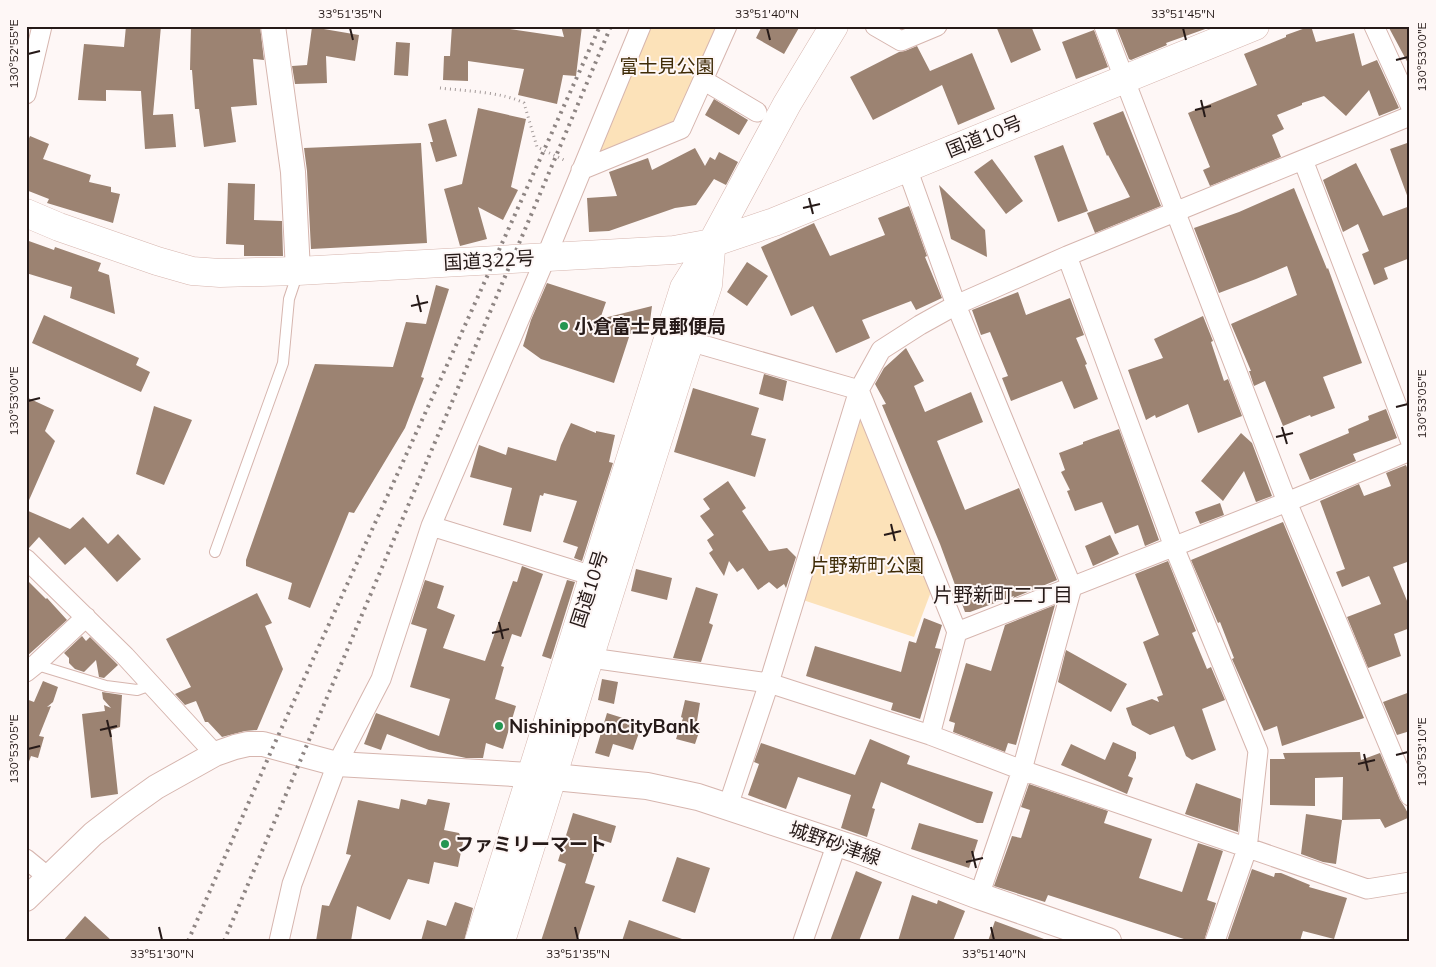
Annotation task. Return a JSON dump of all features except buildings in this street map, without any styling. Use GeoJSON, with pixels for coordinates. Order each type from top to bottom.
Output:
{"type":"FeatureCollection","features":[{"type":"Feature","properties":{"kind":"highway"},"geometry":{"type":"LineString","coordinates":[[712,244],[788,104],[834,26]]}},
{"type":"Feature","properties":{"kind":"highway","name":"国道10号"},"geometry":{"type":"LineString","coordinates":[[502,941],[593,576],[684,288],[712,244],[774,222],[1255,26]]}},
{"type":"Feature","properties":{"kind":"highway","name":"国道322号"},"geometry":{"type":"LineString","coordinates":[[26,213],[59,227],[139,255],[192,271],[220,273],[298,271],[671,251],[712,244]]}},
{"type":"Feature","properties":{"kind":"highway","name":"国道10号"},"geometry":{"type":"LineString","coordinates":[[479,941],[542,776],[591,658],[612,583],[708,285],[712,244]]}},
{"type":"Feature","properties":{"kind":"main road","name":"城野砂津線"},"geometry":{"type":"LineString","coordinates":[[542,776],[647,786],[698,797],[837,843],[979,896],[1108,941]]}},
{"type":"Feature","properties":{"kind":"street"},"geometry":{"type":"LineString","coordinates":[[26,94],[42,26]]}},
{"type":"Feature","properties":{"kind":"street"},"geometry":{"type":"LineString","coordinates":[[273,26],[293,172],[298,271]]}},
{"type":"Feature","properties":{"kind":"street"},"geometry":{"type":"LineString","coordinates":[[279,941],[292,884],[336,764],[381,679],[431,526],[546,257],[641,26]]}},
{"type":"Feature","properties":{"kind":"street"},"geometry":{"type":"LineString","coordinates":[[581,170],[681,128],[727,26]]}},
{"type":"Feature","properties":{"kind":"street"},"geometry":{"type":"LineString","coordinates":[[874,26],[900,41],[937,26]]}},
{"type":"Feature","properties":{"kind":"street"},"geometry":{"type":"LineString","coordinates":[[1104,26],[1287,502],[1410,796]]}},
{"type":"Feature","properties":{"kind":"street"},"geometry":{"type":"LineString","coordinates":[[1374,26],[1410,105]]}},
{"type":"Feature","properties":{"kind":"street"},"geometry":{"type":"LineString","coordinates":[[703,80],[757,112]]}},
{"type":"Feature","properties":{"kind":"street"},"geometry":{"type":"LineString","coordinates":[[728,806],[769,683],[859,390],[881,350],[920,325],[956,306],[1067,256],[1410,116]]}},
{"type":"Feature","properties":{"kind":"street"},"geometry":{"type":"LineString","coordinates":[[1303,160],[1410,440]]}},
{"type":"Feature","properties":{"kind":"street"},"geometry":{"type":"LineString","coordinates":[[907,168],[956,306],[1072,587],[1022,770],[979,896]]}},
{"type":"Feature","properties":{"kind":"street"},"geometry":{"type":"LineString","coordinates":[[1067,256],[1174,547],[1258,751],[1247,849],[1215,941]]}},
{"type":"Feature","properties":{"kind":"street"},"geometry":{"type":"LineString","coordinates":[[689,341],[859,390]]}},
{"type":"Feature","properties":{"kind":"street"},"geometry":{"type":"LineString","coordinates":[[859,390],[956,632],[930,735]]}},
{"type":"Feature","properties":{"kind":"street"},"geometry":{"type":"LineString","coordinates":[[956,632],[1287,502],[1410,450]]}},
{"type":"Feature","properties":{"kind":"street"},"geometry":{"type":"LineString","coordinates":[[431,526],[593,576]]}},
{"type":"Feature","properties":{"kind":"street"},"geometry":{"type":"LineString","coordinates":[[26,559],[125,656],[215,754]]}},
{"type":"Feature","properties":{"kind":"street"},"geometry":{"type":"LineString","coordinates":[[30,666],[86,617]]}},
{"type":"Feature","properties":{"kind":"street"},"geometry":{"type":"LineString","coordinates":[[591,658],[769,683],[930,735],[1022,770],[1247,849],[1368,889],[1410,882]]}},
{"type":"Feature","properties":{"kind":"street"},"geometry":{"type":"LineString","coordinates":[[26,899],[94,834],[128,806],[156,786],[215,754],[235,747],[248,744],[263,744],[336,764],[542,776]]}},
{"type":"Feature","properties":{"kind":"street"},"geometry":{"type":"LineString","coordinates":[[803,941],[837,843]]}},
{"type":"Feature","properties":{"kind":"street"},"geometry":{"type":"LineString","coordinates":[[26,859],[48,877]]}},
{"type":"Feature","properties":{"kind":"lane"},"geometry":{"type":"LineString","coordinates":[[216,552],[283,363],[289,299],[298,271]]}},
{"type":"Feature","properties":{"kind":"lane"},"geometry":{"type":"LineString","coordinates":[[30,666],[106,686],[137,690],[151,685]]}},
{"type":"Feature","properties":{"kind":"path"},"geometry":{"type":"LineString","coordinates":[[440,88],[481,92],[524,103],[537,147],[581,170]]}},
{"type":"Feature","properties":{"kind":"green space","name":"富士見公園"},"geometry":{"type":"Polygon","coordinates":[[[645,26],[723,26],[678,127],[588,164],[645,26]]]}},
{"type":"Feature","properties":{"kind":"green space","name":"片野新町公園"},"geometry":{"type":"Polygon","coordinates":[[[856,422],[867,422],[932,589],[914,637],[800,599],[856,422]]]}},
{"type":"Feature","properties":{"kind":"railway"},"geometry":{"type":"LineString","coordinates":[[188,941],[273,747],[600,26]]}},
{"type":"Feature","properties":{"kind":"railway"},"geometry":{"type":"LineString","coordinates":[[224,941],[611,26]]}},
{"type":"Feature","properties":{"kind":"place","name":"小倉富士見郵便局"},"geometry":{"type":"Point","coordinates":[564,326]}},
{"type":"Feature","properties":{"kind":"place","name":"NishinipponCityBank"},"geometry":{"type":"Point","coordinates":[499,726]}},
{"type":"Feature","properties":{"kind":"place","name":"ファミリーマート"},"geometry":{"type":"Point","coordinates":[445,844]}},
{"type":"Feature","properties":{"kind":"district","name":"片野新町二丁目"},"geometry":{"type":"Point","coordinates":[1003,595]}}]}
